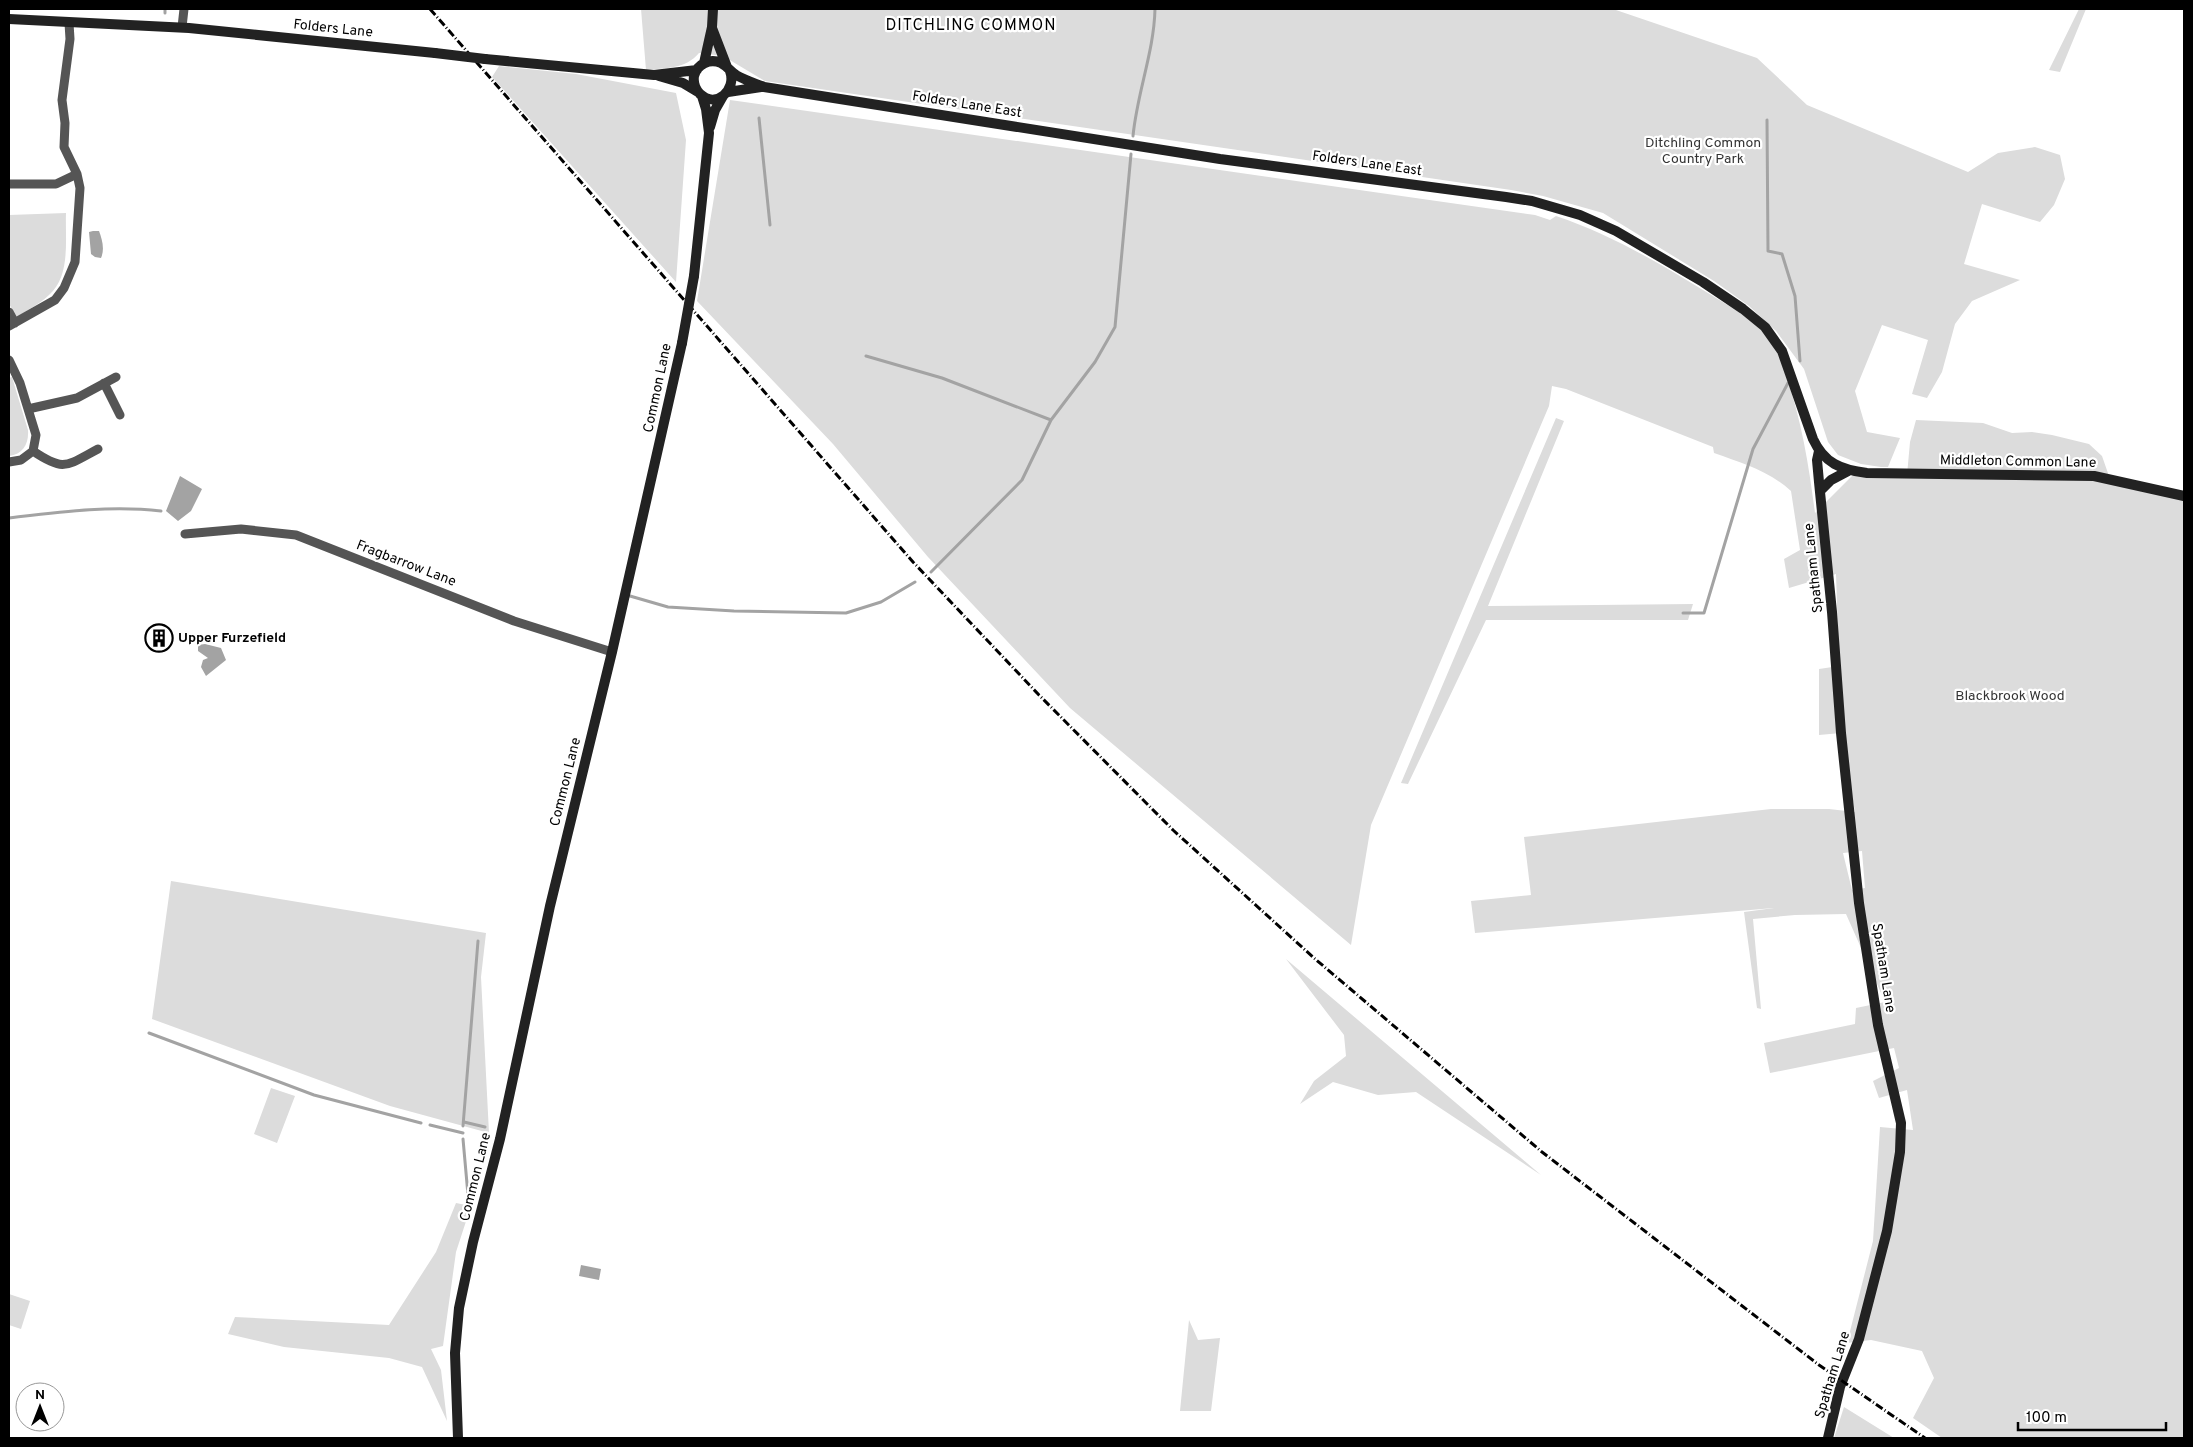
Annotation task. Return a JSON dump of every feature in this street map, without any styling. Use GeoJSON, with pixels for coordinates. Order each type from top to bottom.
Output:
{"type":"FeatureCollection","features":[{"type":"Feature","properties":{"kind":"street"},"geometry":{"type":"LineString","coordinates":[[182,27],[184,9]]}},
{"type":"Feature","properties":{"kind":"street"},"geometry":{"type":"LineString","coordinates":[[712,27],[732,82],[726,94],[713,99],[700,94],[694,81],[712,27],[713,9]]}},
{"type":"Feature","properties":{"kind":"street","name":"Folders Lane"},"geometry":{"type":"LineString","coordinates":[[9,19],[182,27],[654,75],[683,83],[700,94]]}},
{"type":"Feature","properties":{"kind":"street"},"geometry":{"type":"LineString","coordinates":[[9,312],[12,324],[55,300],[64,288],[75,262],[80,188],[77,174],[64,147],[65,123],[62,100],[70,38],[69,23]]}},
{"type":"Feature","properties":{"kind":"street"},"geometry":{"type":"LineString","coordinates":[[700,67],[714,61],[728,69]]}},
{"type":"Feature","properties":{"kind":"street","name":"Folders Lane"},"geometry":{"type":"LineString","coordinates":[[654,75],[700,67]]}},
{"type":"Feature","properties":{"kind":"street","name":"Folders Lane East"},"geometry":{"type":"LineString","coordinates":[[728,69],[764,87],[1220,158],[1515,198],[1580,215],[1616,231],[1702,282],[1743,309],[1765,327],[1782,351],[1812,439],[1819,451],[1833,464],[1848,471]]}},
{"type":"Feature","properties":{"kind":"street","name":"Folders Lane East"},"geometry":{"type":"LineString","coordinates":[[726,94],[764,87]]}},
{"type":"Feature","properties":{"kind":"street","name":"Common Lane"},"geometry":{"type":"LineString","coordinates":[[700,94],[706,109],[709,133]]}},
{"type":"Feature","properties":{"kind":"street","name":"Common Lane"},"geometry":{"type":"LineString","coordinates":[[458,1438],[456,1353],[458,1308],[500,1138],[550,906],[612,652],[682,343],[694,276],[709,133],[715,110],[726,94]]}},
{"type":"Feature","properties":{"kind":"street"},"geometry":{"type":"LineString","coordinates":[[9,184],[56,184],[77,174]]}},
{"type":"Feature","properties":{"kind":"street"},"geometry":{"type":"LineString","coordinates":[[9,360],[20,382],[36,435],[33,451],[21,460],[9,462]]}},
{"type":"Feature","properties":{"kind":"street"},"geometry":{"type":"LineString","coordinates":[[28,409],[77,398],[116,377]]}},
{"type":"Feature","properties":{"kind":"street"},"geometry":{"type":"LineString","coordinates":[[104,383],[120,415]]}},
{"type":"Feature","properties":{"kind":"street"},"geometry":{"type":"LineString","coordinates":[[33,451],[52,464],[68,465],[98,449]]}},
{"type":"Feature","properties":{"kind":"street","name":"Spatham Lane"},"geometry":{"type":"LineString","coordinates":[[1819,451],[1817,460],[1832,612],[1841,733],[1859,903],[1878,1025],[1902,1123],[1900,1152],[1887,1231],[1859,1339],[1840,1387],[1828,1438]]}},
{"type":"Feature","properties":{"kind":"street"},"geometry":{"type":"LineString","coordinates":[[1820,491],[1831,480],[1848,471]]}},
{"type":"Feature","properties":{"kind":"street","name":"Middleton Common Lane"},"geometry":{"type":"LineString","coordinates":[[1848,471],[1867,473],[2094,476],[2184,496]]}},
{"type":"Feature","properties":{"kind":"street","name":"Fragbarrow Lane"},"geometry":{"type":"LineString","coordinates":[[185,534],[242,529],[296,535],[514,621],[612,652]]}},
{"type":"Feature","properties":{"kind":"green space","name":"Ditchling Common Country Park"},"geometry":{"type":"Polygon","coordinates":[[[641,9],[1613,9],[1757,58],[1807,105],[1968,172],[1998,153],[2035,147],[2060,155],[2065,179],[2054,205],[2040,222],[1982,204],[1964,264],[2020,280],[1972,301],[1955,324],[1942,372],[1927,398],[1912,394],[1928,340],[1882,325],[1855,391],[1867,432],[1900,438],[1888,467],[1881,467],[1861,464],[1838,455],[1828,442],[1804,369],[1776,331],[1749,306],[1714,281],[1603,213],[1543,196],[1511,190],[765,81],[723,56],[699,53],[682,65],[646,70],[641,9]]]}},
{"type":"Feature","properties":{"kind":"green space"},"geometry":{"type":"Polygon","coordinates":[[[2079,9],[2086,9],[2060,72],[2049,70],[2079,9]]]}},
{"type":"Feature","properties":{"kind":"green space"},"geometry":{"type":"Polygon","coordinates":[[[499,66],[576,74],[676,93],[686,140],[676,282],[492,77],[499,66]]]}},
{"type":"Feature","properties":{"kind":"green space","name":"Blackbrook Wood"},"geometry":{"type":"Polygon","coordinates":[[[730,100],[1535,215],[1550,220],[1556,216],[1576,223],[1615,240],[1671,271],[1742,314],[1765,333],[1776,349],[1792,393],[1801,427],[1815,513],[1853,475],[1907,475],[1910,442],[1916,420],[1983,423],[2012,433],[2032,432],[2089,444],[2102,456],[2110,479],[2184,496],[2184,1438],[1942,1438],[1913,1418],[1934,1378],[1922,1351],[1871,1340],[1847,1343],[1873,1241],[1880,1127],[1913,1130],[1907,1090],[1879,1098],[1873,1081],[1899,1068],[1894,1048],[1770,1073],[1764,1043],[1855,1024],[1856,1008],[1885,1002],[1846,914],[1795,915],[1753,919],[1761,1009],[1757,1008],[1744,912],[1774,908],[1475,933],[1471,901],[1531,895],[1524,837],[1771,809],[1829,809],[1855,812],[1841,733],[1819,735],[1819,669],[1839,666],[1836,574],[1789,588],[1784,559],[1800,550],[1791,491],[1783,484],[1755,468],[1714,453],[1713,447],[1566,389],[1552,386],[1549,406],[1371,825],[1351,945],[1070,708],[928,557],[833,444],[697,301],[730,100]],[[1862,851],[1843,853],[1852,890],[1865,888],[1862,851]]]}},
{"type":"Feature","properties":{"kind":"green space"},"geometry":{"type":"Polygon","coordinates":[[[66,213],[66,245],[61,278],[56,287],[45,298],[17,317],[9,304],[9,215],[66,213]]]}},
{"type":"Feature","properties":{"kind":"green space"},"geometry":{"type":"Polygon","coordinates":[[[12,377],[28,435],[24,448],[18,453],[9,456],[9,378],[12,377]]]}},
{"type":"Feature","properties":{"kind":"green space"},"geometry":{"type":"Polygon","coordinates":[[[1556,418],[1564,421],[1488,606],[1693,604],[1688,620],[1486,620],[1408,784],[1401,783],[1556,418]]]}},
{"type":"Feature","properties":{"kind":"green space"},"geometry":{"type":"Polygon","coordinates":[[[171,881],[486,933],[481,977],[489,1133],[390,1106],[152,1019],[171,881]]]}},
{"type":"Feature","properties":{"kind":"green space"},"geometry":{"type":"Polygon","coordinates":[[[1286,959],[1541,1175],[1416,1092],[1378,1095],[1333,1082],[1300,1104],[1314,1081],[1346,1056],[1344,1035],[1286,959]]]}},
{"type":"Feature","properties":{"kind":"green space"},"geometry":{"type":"Polygon","coordinates":[[[271,1088],[295,1096],[277,1143],[254,1134],[271,1088]]]}},
{"type":"Feature","properties":{"kind":"green space"},"geometry":{"type":"Polygon","coordinates":[[[456,1203],[471,1206],[456,1252],[443,1346],[431,1349],[441,1370],[447,1421],[422,1367],[389,1358],[284,1347],[228,1334],[235,1317],[389,1325],[436,1252],[456,1203]]]}},
{"type":"Feature","properties":{"kind":"green space"},"geometry":{"type":"Polygon","coordinates":[[[9,1294],[30,1301],[21,1329],[9,1325],[9,1294]]]}},
{"type":"Feature","properties":{"kind":"green space"},"geometry":{"type":"Polygon","coordinates":[[[1189,1320],[1198,1340],[1220,1338],[1211,1411],[1180,1411],[1189,1320]]]}},
{"type":"Feature","properties":{"kind":"green space"},"geometry":{"type":"Polygon","coordinates":[[[1844,1407],[1894,1438],[1834,1438],[1844,1407]]]}},
{"type":"Feature","properties":{"kind":"shaded area"},"geometry":{"type":"Polygon","coordinates":[[[99,231],[101,237],[103,248],[101,258],[91,254],[89,232],[99,231]]]}},
{"type":"Feature","properties":{"kind":"shaded area"},"geometry":{"type":"Polygon","coordinates":[[[180,476],[202,489],[191,511],[178,521],[166,511],[180,476]]]}},
{"type":"Feature","properties":{"kind":"shaded area"},"geometry":{"type":"Polygon","coordinates":[[[205,644],[221,648],[226,660],[206,676],[201,667],[203,660],[208,658],[198,651],[198,645],[205,644]]]}},
{"type":"Feature","properties":{"kind":"shaded area"},"geometry":{"type":"Polygon","coordinates":[[[581,1265],[601,1269],[599,1280],[579,1276],[581,1265]]]}},
{"type":"Feature","properties":{"kind":"waterway"},"geometry":{"type":"LineString","coordinates":[[1133,136],[1152,41],[1155,9]]}},
{"type":"Feature","properties":{"kind":"waterway"},"geometry":{"type":"LineString","coordinates":[[759,118],[770,225]]}},
{"type":"Feature","properties":{"kind":"waterway"},"geometry":{"type":"LineString","coordinates":[[1767,120],[1768,251],[1782,254],[1795,296],[1800,361]]}},
{"type":"Feature","properties":{"kind":"waterway"},"geometry":{"type":"LineString","coordinates":[[931,572],[1022,480],[1051,420],[1095,362],[1115,327],[1131,154]]}},
{"type":"Feature","properties":{"kind":"waterway"},"geometry":{"type":"LineString","coordinates":[[866,356],[942,378],[1051,420]]}},
{"type":"Feature","properties":{"kind":"waterway"},"geometry":{"type":"LineString","coordinates":[[1683,613],[1704,613],[1753,449],[1788,383]]}},
{"type":"Feature","properties":{"kind":"waterway"},"geometry":{"type":"LineString","coordinates":[[9,518],[104,509],[161,511]]}},
{"type":"Feature","properties":{"kind":"waterway"},"geometry":{"type":"LineString","coordinates":[[630,596],[668,607],[734,611],[846,613],[881,602],[915,582]]}},
{"type":"Feature","properties":{"kind":"waterway"},"geometry":{"type":"LineString","coordinates":[[463,1126],[478,941]]}},
{"type":"Feature","properties":{"kind":"waterway"},"geometry":{"type":"LineString","coordinates":[[149,1033],[314,1095],[421,1123]]}},
{"type":"Feature","properties":{"kind":"waterway"},"geometry":{"type":"LineString","coordinates":[[464,1122],[485,1127]]}},
{"type":"Feature","properties":{"kind":"waterway"},"geometry":{"type":"LineString","coordinates":[[430,1125],[463,1133]]}},
{"type":"Feature","properties":{"kind":"waterway"},"geometry":{"type":"LineString","coordinates":[[463,1139],[468,1195]]}},
{"type":"Feature","properties":{"kind":"railway"},"geometry":{"type":"LineString","coordinates":[[430,9],[913,562],[1039,695],[1173,830],[1314,958],[1542,1152],[1819,1365],[1925,1438]]}},
{"type":"Feature","properties":{"kind":"place","name":"Upper Furzefield"},"geometry":{"type":"Point","coordinates":[159,638]}},
{"type":"Feature","properties":{"kind":"district","name":"DITCHLING COMMON"},"geometry":{"type":"Point","coordinates":[971,26]}}]}
